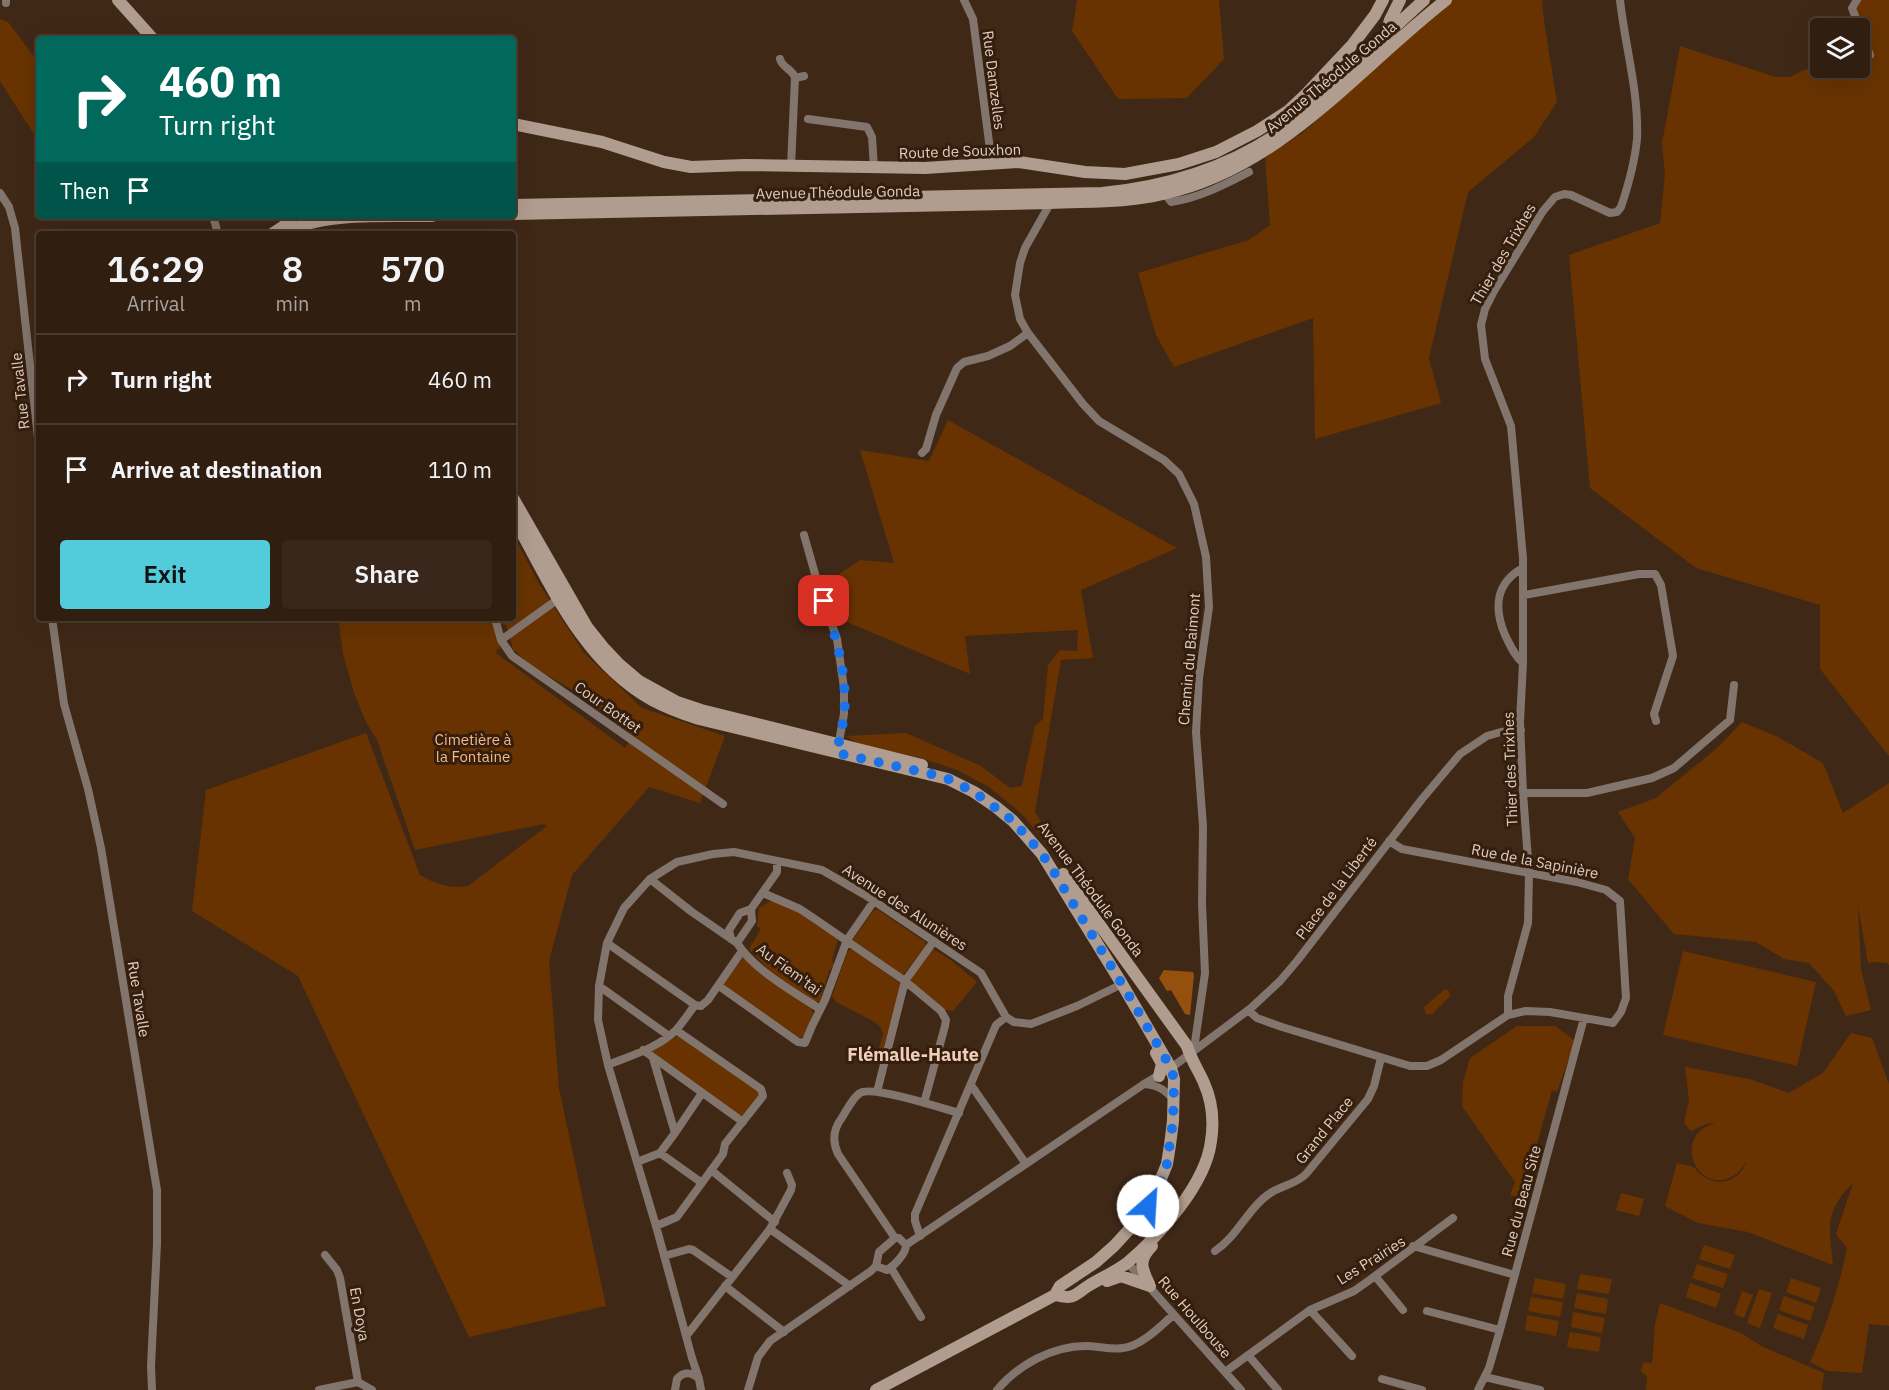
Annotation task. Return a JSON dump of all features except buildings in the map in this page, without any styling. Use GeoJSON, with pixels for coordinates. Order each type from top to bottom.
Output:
{"type":"FeatureCollection","features":[{"type":"Feature","properties":{"kind":"main road"},"geometry":{"type":"LineString","coordinates":[[118,0],[150,36]]}},
{"type":"Feature","properties":{"kind":"main road","name":"Route de Souxhon"},"geometry":{"type":"LineString","coordinates":[[516,125],[602,142],[664,162],[691,168],[791,166],[925,168],[1024,163],[1077,171],[1125,174],[1179,164],[1216,152],[1257,131],[1288,111],[1353,44],[1375,15],[1383,0]]}},
{"type":"Feature","properties":{"kind":"main road"},"geometry":{"type":"LineString","coordinates":[[1386,35],[1390,20],[1400,0]]}},
{"type":"Feature","properties":{"kind":"main road","name":"Avenue Théodule Gonda"},"geometry":{"type":"LineString","coordinates":[[516,205],[1133,199],[1232,160],[1275,135],[1332,86],[1424,0]]}},
{"type":"Feature","properties":{"kind":"main road","name":"Avenue Théodule Gonda"},"geometry":{"type":"LineString","coordinates":[[1162,189],[1196,185],[1263,154],[1299,129],[1446,0]]}},
{"type":"Feature","properties":{"kind":"main road"},"geometry":{"type":"LineString","coordinates":[[1306,94],[1332,86]]}},
{"type":"Feature","properties":{"kind":"main road","name":"Avenue Théodule Gonda"},"geometry":{"type":"LineString","coordinates":[[516,214],[1050,199]]}},
{"type":"Feature","properties":{"kind":"main road"},"geometry":{"type":"LineString","coordinates":[[276,231],[299,219]]}},
{"type":"Feature","properties":{"kind":"main road"},"geometry":{"type":"LineString","coordinates":[[290,231],[299,225],[328,219]]}},
{"type":"Feature","properties":{"kind":"main road","name":"Avenue Théodule Gonda"},"geometry":{"type":"LineString","coordinates":[[516,504],[563,595]]}},
{"type":"Feature","properties":{"kind":"main road","name":"Avenue Théodule Gonda"},"geometry":{"type":"LineString","coordinates":[[516,522],[563,595],[587,627],[619,664],[639,681],[657,692],[701,710],[948,779],[974,792],[1004,814],[1042,854],[1171,1068],[1175,1086],[1167,1164],[1154,1196],[1132,1228],[1103,1256],[1060,1286],[1055,1295],[876,1390]]}},
{"type":"Feature","properties":{"kind":"main road","name":"Avenue Théodule Gonda"},"geometry":{"type":"LineString","coordinates":[[838,749],[929,766],[977,787],[1000,802],[1030,831],[1047,852],[1187,1046],[1193,1051],[1212,1109],[1208,1159],[1201,1174],[1175,1211],[1127,1262],[1082,1292],[1066,1297],[1055,1295]]}},
{"type":"Feature","properties":{"kind":"main road","name":"Avenue Théodule Gonda"},"geometry":{"type":"LineString","coordinates":[[1063,888],[1162,1064],[1159,1076]]}},
{"type":"Feature","properties":{"kind":"main road"},"geometry":{"type":"LineString","coordinates":[[1150,1286],[1142,1269],[1143,1258],[1173,1223],[1175,1211]]}},
{"type":"Feature","properties":{"kind":"main road"},"geometry":{"type":"LineString","coordinates":[[1127,1262],[1123,1250],[1131,1239],[1132,1228]]}},
{"type":"Feature","properties":{"kind":"main road"},"geometry":{"type":"LineString","coordinates":[[1103,1256],[1127,1262]]}},
{"type":"Feature","properties":{"kind":"main road"},"geometry":{"type":"LineString","coordinates":[[1082,1292],[1121,1276],[1150,1286]]}},
{"type":"Feature","properties":{"kind":"street","name":"Rue Damzelles"},"geometry":{"type":"LineString","coordinates":[[964,0],[973,19],[992,165]]}},
{"type":"Feature","properties":{"kind":"street","name":"Thier des Trixhes"},"geometry":{"type":"LineString","coordinates":[[1508,1015],[1508,996],[1528,922],[1529,873],[1521,730],[1523,568],[1511,426],[1485,359],[1481,325],[1485,309],[1494,291],[1543,211],[1555,197],[1564,194],[1571,195],[1610,213],[1617,212],[1621,207],[1636,148],[1637,127],[1635,95],[1620,0]]}},
{"type":"Feature","properties":{"kind":"street"},"geometry":{"type":"LineString","coordinates":[[780,59],[781,64],[800,77],[791,166]]}},
{"type":"Feature","properties":{"kind":"street"},"geometry":{"type":"LineString","coordinates":[[808,119],[867,127],[872,137],[874,168]]}},
{"type":"Feature","properties":{"kind":"street","name":"Avenue Théodule Gonda"},"geometry":{"type":"LineString","coordinates":[[1162,189],[1171,202],[1189,200],[1249,172]]}},
{"type":"Feature","properties":{"kind":"street","name":"Rue Tavalle"},"geometry":{"type":"LineString","coordinates":[[0,193],[9,207],[15,228],[36,420]]}},
{"type":"Feature","properties":{"kind":"street","name":"Chemin du Baimont"},"geometry":{"type":"LineString","coordinates":[[1050,199],[1025,248],[1018,273],[1015,303],[1020,319],[1028,333],[1099,421],[1156,455],[1174,469],[1188,488],[1200,524],[1206,557],[1209,596],[1196,724],[1203,825],[1202,904],[1205,963],[1203,994],[1193,1051]]}},
{"type":"Feature","properties":{"kind":"street"},"geometry":{"type":"LineString","coordinates":[[922,453],[926,449],[936,415],[957,368],[964,362],[988,356],[1010,346],[1028,333]]}},
{"type":"Feature","properties":{"kind":"street"},"geometry":{"type":"LineString","coordinates":[[804,535],[837,639],[844,688],[844,714],[838,749]]}},
{"type":"Feature","properties":{"kind":"street"},"geometry":{"type":"LineString","coordinates":[[1523,568],[1507,582],[1501,592],[1497,607],[1499,620],[1508,640],[1516,657],[1523,663]]}},
{"type":"Feature","properties":{"kind":"street"},"geometry":{"type":"LineString","coordinates":[[1524,595],[1639,574],[1655,574],[1661,585],[1673,656],[1654,714],[1656,721]]}},
{"type":"Feature","properties":{"kind":"street"},"geometry":{"type":"LineString","coordinates":[[501,640],[563,595]]}},
{"type":"Feature","properties":{"kind":"street","name":"Rue Tavalle"},"geometry":{"type":"LineString","coordinates":[[52,621],[64,704],[88,789],[101,848],[157,1190],[152,1390]]}},
{"type":"Feature","properties":{"kind":"street","name":"Cour Bottet"},"geometry":{"type":"LineString","coordinates":[[496,621],[506,650],[516,660],[723,804]]}},
{"type":"Feature","properties":{"kind":"street"},"geometry":{"type":"LineString","coordinates":[[1523,792],[1587,793],[1652,778],[1674,768],[1730,720],[1734,685]]}},
{"type":"Feature","properties":{"kind":"street","name":"Place de la Liberté"},"geometry":{"type":"LineString","coordinates":[[906,1245],[1171,1068],[1248,1010],[1280,981],[1297,961],[1439,777],[1460,754],[1492,734],[1521,730]]}},
{"type":"Feature","properties":{"kind":"street","name":"Rue de la Sapinière"},"geometry":{"type":"LineString","coordinates":[[1389,841],[1402,849],[1606,890],[1620,901],[1626,998],[1621,1012],[1613,1023],[1584,1018]]}},
{"type":"Feature","properties":{"kind":"street","name":"Avenue des Alunières"},"geometry":{"type":"LineString","coordinates":[[701,1390],[656,1226],[608,1065],[598,1020],[599,986],[607,942],[624,908],[650,879],[677,862],[713,854],[734,852],[822,870],[874,901],[981,973],[1006,1017]]}},
{"type":"Feature","properties":{"kind":"street"},"geometry":{"type":"LineString","coordinates":[[607,942],[695,1005],[704,1004],[719,986],[737,944],[752,921],[752,909],[777,872],[777,861]]}},
{"type":"Feature","properties":{"kind":"street","name":"Au Fiem'tai"},"geometry":{"type":"LineString","coordinates":[[650,879],[737,944],[770,975],[818,1013],[847,940],[874,901]]}},
{"type":"Feature","properties":{"kind":"street"},"geometry":{"type":"LineString","coordinates":[[763,893],[800,909],[847,940],[905,981],[941,1011],[946,1020],[924,1102]]}},
{"type":"Feature","properties":{"kind":"street"},"geometry":{"type":"LineString","coordinates":[[737,944],[729,930],[740,913],[752,909]]}},
{"type":"Feature","properties":{"kind":"street"},"geometry":{"type":"LineString","coordinates":[[877,1092],[905,981],[934,941]]}},
{"type":"Feature","properties":{"kind":"street"},"geometry":{"type":"LineString","coordinates":[[599,986],[761,1089],[763,1096],[725,1144],[723,1154],[677,1217],[656,1226]]}},
{"type":"Feature","properties":{"kind":"street"},"geometry":{"type":"LineString","coordinates":[[719,986],[801,1043],[807,1040],[818,1013]]}},
{"type":"Feature","properties":{"kind":"street"},"geometry":{"type":"LineString","coordinates":[[920,1236],[915,1214],[996,1025],[1006,1017],[1014,1022],[1031,1024],[1077,1006],[1118,986]]}},
{"type":"Feature","properties":{"kind":"street"},"geometry":{"type":"LineString","coordinates":[[608,1065],[643,1050],[673,1033],[695,1005]]}},
{"type":"Feature","properties":{"kind":"street"},"geometry":{"type":"LineString","coordinates":[[1248,1010],[1254,1016],[1266,1021],[1410,1066],[1433,1064],[1467,1044],[1508,1015],[1526,1011],[1550,1012],[1584,1018]]}},
{"type":"Feature","properties":{"kind":"street","name":"Rue du Beau Site"},"geometry":{"type":"LineString","coordinates":[[1478,1390],[1485,1377],[1500,1330],[1584,1018]]}},
{"type":"Feature","properties":{"kind":"street"},"geometry":{"type":"LineString","coordinates":[[1179,1034],[1188,1036],[1197,1030]]}},
{"type":"Feature","properties":{"kind":"street"},"geometry":{"type":"LineString","coordinates":[[643,1050],[743,1122]]}},
{"type":"Feature","properties":{"kind":"street"},"geometry":{"type":"LineString","coordinates":[[653,1058],[675,1133]]}},
{"type":"Feature","properties":{"kind":"street","name":"Grand Place"},"geometry":{"type":"LineString","coordinates":[[1215,1251],[1268,1196],[1300,1180],[1306,1174],[1368,1099],[1376,1080],[1381,1058]]}},
{"type":"Feature","properties":{"kind":"street"},"geometry":{"type":"LineString","coordinates":[[1144,1084],[1165,1090],[1174,1100]]}},
{"type":"Feature","properties":{"kind":"street"},"geometry":{"type":"LineString","coordinates":[[971,1085],[1026,1164]]}},
{"type":"Feature","properties":{"kind":"street"},"geometry":{"type":"LineString","coordinates":[[876,1266],[887,1270],[891,1268],[906,1250],[906,1245],[899,1238],[895,1238],[838,1154],[834,1144],[836,1125],[863,1091],[924,1102],[959,1113]]}},
{"type":"Feature","properties":{"kind":"street"},"geometry":{"type":"LineString","coordinates":[[637,1162],[660,1153],[702,1093]]}},
{"type":"Feature","properties":{"kind":"street"},"geometry":{"type":"LineString","coordinates":[[660,1153],[702,1183]]}},
{"type":"Feature","properties":{"kind":"street"},"geometry":{"type":"LineString","coordinates":[[711,1170],[772,1226],[850,1286]]}},
{"type":"Feature","properties":{"kind":"street"},"geometry":{"type":"LineString","coordinates":[[687,1335],[772,1226],[791,1190],[792,1185],[787,1173]]}},
{"type":"Feature","properties":{"kind":"street"},"geometry":{"type":"LineString","coordinates":[[1413,1246],[1453,1218]]}},
{"type":"Feature","properties":{"kind":"street"},"geometry":{"type":"LineString","coordinates":[[748,1390],[758,1357],[770,1341],[876,1266],[879,1252],[895,1238]]}},
{"type":"Feature","properties":{"kind":"street","name":"Les Prairies"},"geometry":{"type":"LineString","coordinates":[[1225,1372],[1310,1310],[1353,1291],[1413,1246],[1515,1275]]}},
{"type":"Feature","properties":{"kind":"street"},"geometry":{"type":"LineString","coordinates":[[664,1256],[693,1250],[732,1277]]}},
{"type":"Feature","properties":{"kind":"street","name":"En Doya"},"geometry":{"type":"LineString","coordinates":[[325,1255],[337,1270],[340,1278],[358,1382]]}},
{"type":"Feature","properties":{"kind":"street","name":"Rue Houlbouse"},"geometry":{"type":"LineString","coordinates":[[1127,1262],[1241,1390]]}},
{"type":"Feature","properties":{"kind":"street"},"geometry":{"type":"LineString","coordinates":[[891,1268],[921,1317]]}},
{"type":"Feature","properties":{"kind":"street"},"geometry":{"type":"LineString","coordinates":[[1375,1276],[1403,1310]]}},
{"type":"Feature","properties":{"kind":"street"},"geometry":{"type":"LineString","coordinates":[[725,1286],[784,1332]]}},
{"type":"Feature","properties":{"kind":"street"},"geometry":{"type":"LineString","coordinates":[[1310,1310],[1352,1356]]}},
{"type":"Feature","properties":{"kind":"street"},"geometry":{"type":"LineString","coordinates":[[1426,1311],[1500,1330]]}},
{"type":"Feature","properties":{"kind":"street"},"geometry":{"type":"LineString","coordinates":[[997,1390],[1013,1375],[1042,1356],[1084,1346],[1125,1348],[1152,1334],[1173,1315]]}},
{"type":"Feature","properties":{"kind":"street","name":"Rue Houlbouse"},"geometry":{"type":"LineString","coordinates":[[1248,1355],[1278,1390]]}},
{"type":"Feature","properties":{"kind":"street"},"geometry":{"type":"LineString","coordinates":[[674,1390],[677,1378],[692,1358]]}},
{"type":"Feature","properties":{"kind":"street"},"geometry":{"type":"LineString","coordinates":[[680,1375],[691,1373],[699,1379]]}},
{"type":"Feature","properties":{"kind":"street"},"geometry":{"type":"LineString","coordinates":[[1485,1377],[1540,1390]]}},
{"type":"Feature","properties":{"kind":"street"},"geometry":{"type":"LineString","coordinates":[[1382,1379],[1422,1390]]}},
{"type":"Feature","properties":{"kind":"street"},"geometry":{"type":"LineString","coordinates":[[320,1390],[358,1382],[372,1390]]}},
{"type":"Feature","properties":{"kind":"green space"},"geometry":{"type":"Polygon","coordinates":[[[1077,0],[1219,0],[1224,59],[1187,98],[1118,99],[1072,31],[1077,0]]]}},
{"type":"Feature","properties":{"kind":"green space"},"geometry":{"type":"Polygon","coordinates":[[[1452,0],[1542,0],[1557,102],[1534,137],[1468,192],[1429,358],[1441,403],[1315,439],[1313,318],[1174,367],[1156,335],[1138,273],[1249,240],[1270,225],[1265,157],[1301,134],[1452,0]]]}},
{"type":"Feature","properties":{"kind":"green space"},"geometry":{"type":"Polygon","coordinates":[[[1857,0],[1889,0],[1889,756],[1820,669],[1820,605],[1696,568],[1590,488],[1569,255],[1660,223],[1665,173],[1662,143],[1680,46],[1776,77],[1790,77],[1806,69],[1810,70],[1810,78],[1870,78],[1870,18],[1856,18],[1852,8],[1857,0]]]}},
{"type":"Feature","properties":{"kind":"green space"},"geometry":{"type":"Polygon","coordinates":[[[0,19],[8,22],[36,59],[36,137],[0,81],[0,19]]]}},
{"type":"Feature","properties":{"kind":"green space"},"geometry":{"type":"Polygon","coordinates":[[[948,420],[1177,548],[1081,590],[1093,658],[1061,660],[1035,812],[1057,849],[1050,848],[1022,814],[989,787],[957,770],[921,758],[860,745],[846,736],[906,733],[981,766],[1010,788],[1022,786],[1035,726],[1043,719],[1048,665],[1060,650],[1077,651],[1078,630],[965,636],[970,674],[828,614],[819,588],[860,560],[894,563],[860,450],[929,461],[948,420]]]}},
{"type":"Feature","properties":{"kind":"green space","name":"Cimetière à la Fontaine"},"geometry":{"type":"Polygon","coordinates":[[[516,540],[539,584],[584,653],[642,708],[725,736],[700,803],[649,787],[572,875],[549,961],[559,1089],[606,1306],[469,1337],[298,976],[192,911],[206,790],[366,733],[420,875],[449,886],[468,886],[547,826],[544,824],[415,850],[377,740],[366,722],[354,693],[343,654],[338,621],[492,621],[501,649],[497,649],[496,653],[625,748],[633,736],[588,699],[530,665],[513,649],[506,625],[501,624],[500,621],[516,621],[516,540]]]}},
{"type":"Feature","properties":{"kind":"green space"},"geometry":{"type":"Polygon","coordinates":[[[1742,722],[1778,737],[1823,763],[1843,813],[1889,783],[1889,965],[1887,963],[1868,963],[1858,906],[1861,969],[1871,1010],[1846,1016],[1834,991],[1809,963],[1784,959],[1756,942],[1674,934],[1628,879],[1635,838],[1618,812],[1656,798],[1716,749],[1742,722]]]}},
{"type":"Feature","properties":{"kind":"green space"},"geometry":{"type":"Polygon","coordinates":[[[772,900],[801,913],[838,938],[832,960],[834,965],[829,971],[820,1001],[815,1002],[773,974],[749,949],[761,929],[757,926],[759,908],[772,900]]]}},
{"type":"Feature","properties":{"kind":"green space"},"geometry":{"type":"Polygon","coordinates":[[[877,909],[925,942],[926,947],[903,975],[853,940],[873,911],[877,909]]]}},
{"type":"Feature","properties":{"kind":"green space"},"geometry":{"type":"Polygon","coordinates":[[[850,949],[901,984],[884,1055],[878,1052],[883,1034],[881,1028],[875,1022],[836,1002],[832,996],[850,949]]]}},
{"type":"Feature","properties":{"kind":"green space"},"geometry":{"type":"Polygon","coordinates":[[[933,949],[952,961],[977,982],[953,1011],[944,1010],[910,978],[933,949]]]}},
{"type":"Feature","properties":{"kind":"green space"},"geometry":{"type":"Polygon","coordinates":[[[1683,951],[1816,982],[1797,1066],[1663,1035],[1683,951]]]}},
{"type":"Feature","properties":{"kind":"green space"},"geometry":{"type":"Polygon","coordinates":[[[744,956],[811,1007],[813,1014],[804,1037],[797,1037],[724,985],[724,981],[744,956]]]}},
{"type":"Feature","properties":{"kind":"green space"},"geometry":{"type":"Polygon","coordinates":[[[1445,989],[1449,991],[1450,996],[1432,1014],[1426,1014],[1424,1007],[1445,989]]]}},
{"type":"Feature","properties":{"kind":"green space"},"geometry":{"type":"Polygon","coordinates":[[[1517,1026],[1555,1026],[1575,1041],[1557,1092],[1552,1090],[1522,1198],[1510,1195],[1515,1182],[1462,1106],[1463,1082],[1470,1058],[1517,1026]]]}},
{"type":"Feature","properties":{"kind":"green space"},"geometry":{"type":"Polygon","coordinates":[[[1851,1033],[1872,1038],[1889,1084],[1889,1326],[1869,1324],[1862,1373],[1827,1371],[1810,1362],[1832,1306],[1844,1263],[1847,1248],[1836,1234],[1853,1183],[1837,1203],[1833,1212],[1830,1240],[1833,1265],[1748,1232],[1698,1223],[1665,1206],[1677,1163],[1694,1167],[1707,1179],[1722,1182],[1737,1176],[1747,1161],[1736,1174],[1720,1180],[1711,1179],[1702,1174],[1696,1166],[1692,1147],[1695,1138],[1702,1129],[1715,1123],[1706,1124],[1691,1131],[1684,1123],[1689,1100],[1685,1067],[1749,1079],[1789,1093],[1823,1073],[1851,1033]]]}},
{"type":"Feature","properties":{"kind":"green space"},"geometry":{"type":"Polygon","coordinates":[[[678,1036],[759,1090],[758,1096],[743,1115],[739,1115],[652,1053],[652,1050],[678,1036]]]}},
{"type":"Feature","properties":{"kind":"green space"},"geometry":{"type":"Polygon","coordinates":[[[1621,1193],[1644,1199],[1639,1216],[1616,1210],[1621,1193]]]}},
{"type":"Feature","properties":{"kind":"green space"},"geometry":{"type":"Polygon","coordinates":[[[1704,1245],[1735,1255],[1730,1269],[1699,1259],[1704,1245]]]}},
{"type":"Feature","properties":{"kind":"green space"},"geometry":{"type":"Polygon","coordinates":[[[1697,1264],[1728,1274],[1723,1288],[1692,1278],[1697,1264]]]}},
{"type":"Feature","properties":{"kind":"green space"},"geometry":{"type":"Polygon","coordinates":[[[1580,1274],[1612,1279],[1609,1294],[1577,1289],[1580,1274]]]}},
{"type":"Feature","properties":{"kind":"green space"},"geometry":{"type":"Polygon","coordinates":[[[1535,1278],[1566,1284],[1563,1299],[1532,1293],[1535,1278]]]}},
{"type":"Feature","properties":{"kind":"green space"},"geometry":{"type":"Polygon","coordinates":[[[1791,1278],[1821,1288],[1816,1303],[1786,1292],[1791,1278]]]}},
{"type":"Feature","properties":{"kind":"green space"},"geometry":{"type":"Polygon","coordinates":[[[1690,1283],[1721,1294],[1716,1308],[1686,1297],[1690,1283]]]}},
{"type":"Feature","properties":{"kind":"green space"},"geometry":{"type":"Polygon","coordinates":[[[1759,1289],[1772,1293],[1760,1328],[1747,1323],[1759,1289]]]}},
{"type":"Feature","properties":{"kind":"green space"},"geometry":{"type":"Polygon","coordinates":[[[1742,1291],[1753,1295],[1744,1318],[1734,1314],[1742,1291]]]}},
{"type":"Feature","properties":{"kind":"green space"},"geometry":{"type":"Polygon","coordinates":[[[1577,1293],[1608,1299],[1606,1314],[1574,1308],[1577,1293]]]}},
{"type":"Feature","properties":{"kind":"green space"},"geometry":{"type":"Polygon","coordinates":[[[1784,1296],[1815,1307],[1810,1321],[1779,1310],[1784,1296]]]}},
{"type":"Feature","properties":{"kind":"green space"},"geometry":{"type":"Polygon","coordinates":[[[1531,1297],[1563,1302],[1560,1317],[1528,1311],[1531,1297]]]}},
{"type":"Feature","properties":{"kind":"green space"},"geometry":{"type":"Polygon","coordinates":[[[1660,1303],[1741,1333],[1761,1346],[1824,1373],[1822,1390],[1646,1390],[1647,1376],[1641,1372],[1643,1362],[1652,1363],[1655,1325],[1660,1303]]]}},
{"type":"Feature","properties":{"kind":"green space"},"geometry":{"type":"Polygon","coordinates":[[[1573,1312],[1605,1318],[1602,1333],[1571,1327],[1573,1312]]]}},
{"type":"Feature","properties":{"kind":"green space"},"geometry":{"type":"Polygon","coordinates":[[[1778,1314],[1808,1325],[1804,1339],[1773,1328],[1778,1314]]]}},
{"type":"Feature","properties":{"kind":"green space"},"geometry":{"type":"Polygon","coordinates":[[[1527,1315],[1559,1321],[1556,1336],[1525,1330],[1527,1315]]]}},
{"type":"Feature","properties":{"kind":"green space"},"geometry":{"type":"Polygon","coordinates":[[[1570,1332],[1601,1337],[1599,1352],[1567,1347],[1570,1332]]]}},
{"type":"Feature","properties":{"kind":"shaded area"},"geometry":{"type":"Polygon","coordinates":[[[1164,970],[1193,972],[1190,1015],[1185,1014],[1171,990],[1167,991],[1159,978],[1164,970]]]}},
{"type":"Feature","properties":{"kind":"district","name":"Flémalle-Haute"},"geometry":{"type":"Point","coordinates":[913,1054]}},
{"type":"Feature","properties":{"kind":"route"},"geometry":{"type":"LineString","coordinates":[[824,601],[837,639],[844,688],[844,714],[837,753],[948,779],[974,792],[1013,821],[1052,869],[1171,1068],[1175,1086],[1167,1164],[1159,1187],[1148,1206]]}}]}
